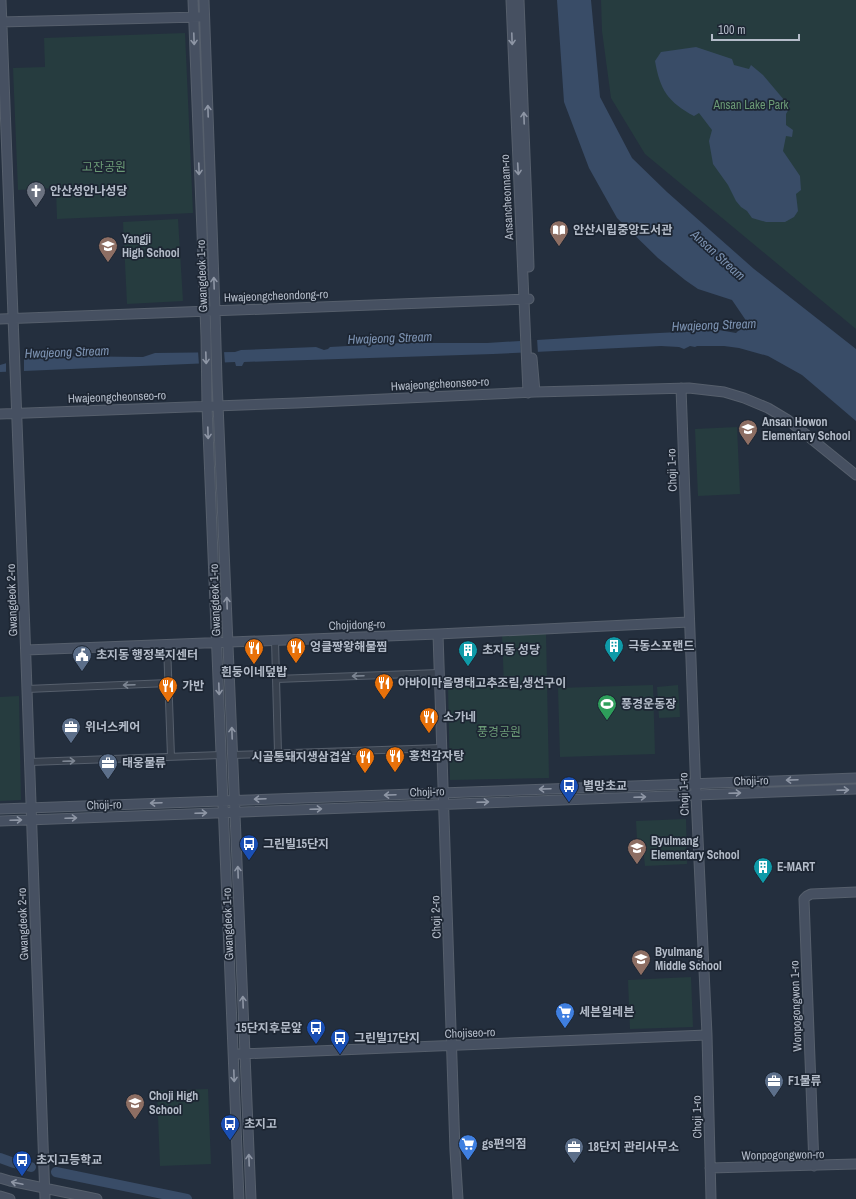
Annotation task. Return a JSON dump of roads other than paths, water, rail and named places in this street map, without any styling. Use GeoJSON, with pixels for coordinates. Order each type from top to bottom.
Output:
{"type":"FeatureCollection","features":[{"type":"Feature","properties":{"kind":"street","name":"Gwangdeok 2-ro"},"geometry":{"type":"LineString","coordinates":[[1,0],[45,1199]]}},
{"type":"Feature","properties":{"kind":"street","name":"Gwangdeok 1-ro"},"geometry":{"type":"LineString","coordinates":[[192,0],[239,1199]]}},
{"type":"Feature","properties":{"kind":"street","name":"Gwangdeok 1-ro"},"geometry":{"type":"LineString","coordinates":[[204,0],[215,336],[251,1199]]}},
{"type":"Feature","properties":{"kind":"street","name":"Ansancheonnam-ro"},"geometry":{"type":"LineString","coordinates":[[511,0],[531,392]]}},
{"type":"Feature","properties":{"kind":"street","name":"Ansancheonnam-ro"},"geometry":{"type":"LineString","coordinates":[[519,0],[527,207],[527,299]]}},
{"type":"Feature","properties":{"kind":"street"},"geometry":{"type":"LineString","coordinates":[[1,22],[204,16]]}},
{"type":"Feature","properties":{"kind":"street","name":"Hwajeongcheondong-ro"},"geometry":{"type":"LineString","coordinates":[[0,319],[527,299]]}},
{"type":"Feature","properties":{"kind":"street","name":"Hwajeongcheonseo-ro"},"geometry":{"type":"LineString","coordinates":[[0,414],[531,392],[680,388],[724,392],[768,408],[788,420],[856,475]]}},
{"type":"Feature","properties":{"kind":"street","name":"Choji 1-ro"},"geometry":{"type":"LineString","coordinates":[[680,388],[707,1035],[711,1199]]}},
{"type":"Feature","properties":{"kind":"street","name":"Chojidong-ro"},"geometry":{"type":"LineString","coordinates":[[26,650],[438,634],[690,622]]}},
{"type":"Feature","properties":{"kind":"street","name":"Choji 2-ro"},"geometry":{"type":"LineString","coordinates":[[438,634],[455,1151],[458,1199]]}},
{"type":"Feature","properties":{"kind":"street"},"geometry":{"type":"LineString","coordinates":[[275,640],[278,753]]}},
{"type":"Feature","properties":{"kind":"street"},"geometry":{"type":"LineString","coordinates":[[167,644],[171,757]]}},
{"type":"Feature","properties":{"kind":"street"},"geometry":{"type":"LineString","coordinates":[[276,679],[439,673]]}},
{"type":"Feature","properties":{"kind":"street"},"geometry":{"type":"LineString","coordinates":[[27,689],[168,683]]}},
{"type":"Feature","properties":{"kind":"street"},"geometry":{"type":"LineString","coordinates":[[233,755],[442,748]]}},
{"type":"Feature","properties":{"kind":"street"},"geometry":{"type":"LineString","coordinates":[[30,762],[221,755]]}},
{"type":"Feature","properties":{"kind":"street","name":"Choji-ro"},"geometry":{"type":"LineString","coordinates":[[0,808],[856,778]]}},
{"type":"Feature","properties":{"kind":"street","name":"Choji-ro"},"geometry":{"type":"LineString","coordinates":[[0,821],[856,789]]}},
{"type":"Feature","properties":{"kind":"street","name":"Wonpogongwon 1-ro"},"geometry":{"type":"LineString","coordinates":[[814,1166],[804,899],[811,894],[856,892]]}},
{"type":"Feature","properties":{"kind":"street","name":"Chojiseo-ro"},"geometry":{"type":"LineString","coordinates":[[234,1054],[707,1035]]}},
{"type":"Feature","properties":{"kind":"street","name":"Wonpogongwon-ro"},"geometry":{"type":"LineString","coordinates":[[710,1168],[856,1164]]}},
{"type":"Feature","properties":{"kind":"street"},"geometry":{"type":"LineString","coordinates":[[0,1178],[97,1199]]}},
{"type":"Feature","properties":{"kind":"street"},"geometry":{"type":"LineString","coordinates":[[0,1196],[10,1199]]}},
{"type":"Feature","properties":{"kind":"water","name":"Ansan Stream"},"geometry":{"type":"Polygon","coordinates":[[[557,0],[591,0],[600,97],[632,158],[667,192],[754,269],[856,349],[856,421],[802,375],[768,356],[739,348],[724,346],[690,346],[684,349],[679,347],[661,346],[493,354],[244,362],[242,366],[236,366],[235,362],[0,372],[0,365],[24,358],[53,356],[143,357],[155,353],[235,352],[241,350],[316,347],[324,350],[330,347],[402,343],[487,343],[719,330],[736,333],[747,322],[732,300],[698,289],[658,258],[617,218],[589,168],[564,102],[557,0]]]}},
{"type":"Feature","properties":{"kind":"water"},"geometry":{"type":"Polygon","coordinates":[[[696,47],[732,59],[734,65],[749,69],[751,65],[763,75],[790,107],[786,114],[786,125],[793,130],[792,137],[786,136],[783,151],[800,176],[801,190],[796,194],[798,211],[794,217],[785,222],[766,222],[752,218],[747,211],[741,207],[713,164],[709,141],[712,130],[699,113],[694,116],[678,106],[663,87],[655,61],[661,52],[696,47]]]}},
{"type":"Feature","properties":{"kind":"waterway"},"geometry":{"type":"LineString","coordinates":[[0,1158],[31,1167]]}},
{"type":"Feature","properties":{"kind":"waterway"},"geometry":{"type":"LineString","coordinates":[[56,1172],[187,1199]]}},
{"type":"Feature","properties":{"kind":"place","name":"안산성안나성당"},"geometry":{"type":"Point","coordinates":[36,208]}},
{"type":"Feature","properties":{"kind":"place","name":"안산시립중앙도서관"},"geometry":{"type":"Point","coordinates":[559,247]}},
{"type":"Feature","properties":{"kind":"place","name":"Yangji High School"},"geometry":{"type":"Point","coordinates":[108,263]}},
{"type":"Feature","properties":{"kind":"place","name":"Ansan Howon Elementary School"},"geometry":{"type":"Point","coordinates":[748,446]}},
{"type":"Feature","properties":{"kind":"place","name":"극동스포랜드"},"geometry":{"type":"Point","coordinates":[614,663]}},
{"type":"Feature","properties":{"kind":"place","name":"엉클짱왕해물찜"},"geometry":{"type":"Point","coordinates":[296,664]}},
{"type":"Feature","properties":{"kind":"place","name":"흰둥이네덮밥"},"geometry":{"type":"Point","coordinates":[254,665]}},
{"type":"Feature","properties":{"kind":"place","name":"초지동 성당"},"geometry":{"type":"Point","coordinates":[468,667]}},
{"type":"Feature","properties":{"kind":"place","name":"초지동 행정복지센터"},"geometry":{"type":"Point","coordinates":[82,672]}},
{"type":"Feature","properties":{"kind":"place","name":"아바이마을명태고추조림,생선구이"},"geometry":{"type":"Point","coordinates":[384,700]}},
{"type":"Feature","properties":{"kind":"place","name":"가반"},"geometry":{"type":"Point","coordinates":[168,703]}},
{"type":"Feature","properties":{"kind":"place","name":"풍경운동장"},"geometry":{"type":"Point","coordinates":[607,721]}},
{"type":"Feature","properties":{"kind":"place","name":"소가네"},"geometry":{"type":"Point","coordinates":[429,734]}},
{"type":"Feature","properties":{"kind":"place","name":"위너스케어"},"geometry":{"type":"Point","coordinates":[71,744]}},
{"type":"Feature","properties":{"kind":"place","name":"홍천감자탕"},"geometry":{"type":"Point","coordinates":[395,773]}},
{"type":"Feature","properties":{"kind":"place","name":"시골통돼지생삼겹살"},"geometry":{"type":"Point","coordinates":[365,774]}},
{"type":"Feature","properties":{"kind":"place","name":"태웅물류"},"geometry":{"type":"Point","coordinates":[108,780]}},
{"type":"Feature","properties":{"kind":"place","name":"별망초교"},"geometry":{"type":"Point","coordinates":[569,803]}},
{"type":"Feature","properties":{"kind":"place","name":"그린빌15단지"},"geometry":{"type":"Point","coordinates":[249,861]}},
{"type":"Feature","properties":{"kind":"place","name":"Byulmang Elementary School"},"geometry":{"type":"Point","coordinates":[637,865]}},
{"type":"Feature","properties":{"kind":"place","name":"E-MART"},"geometry":{"type":"Point","coordinates":[763,884]}},
{"type":"Feature","properties":{"kind":"place","name":"Byulmang Middle School"},"geometry":{"type":"Point","coordinates":[641,976]}},
{"type":"Feature","properties":{"kind":"place","name":"세븐일레븐"},"geometry":{"type":"Point","coordinates":[565,1029]}},
{"type":"Feature","properties":{"kind":"place","name":"15단지후문앞"},"geometry":{"type":"Point","coordinates":[316,1045]}},
{"type":"Feature","properties":{"kind":"place","name":"그린빌17단지"},"geometry":{"type":"Point","coordinates":[340,1055]}},
{"type":"Feature","properties":{"kind":"place","name":"F1물류"},"geometry":{"type":"Point","coordinates":[774,1098]}},
{"type":"Feature","properties":{"kind":"place","name":"Choji High School"},"geometry":{"type":"Point","coordinates":[135,1120]}},
{"type":"Feature","properties":{"kind":"place","name":"초지고"},"geometry":{"type":"Point","coordinates":[230,1141]}},
{"type":"Feature","properties":{"kind":"place","name":"gs편의점"},"geometry":{"type":"Point","coordinates":[468,1161]}},
{"type":"Feature","properties":{"kind":"place","name":"18단지 관리사무소"},"geometry":{"type":"Point","coordinates":[574,1164]}},
{"type":"Feature","properties":{"kind":"place","name":"초지고등학교"},"geometry":{"type":"Point","coordinates":[22,1177]}},
{"type":"Feature","properties":{"kind":"park label","name":"Ansan Lake Park"},"geometry":{"type":"Point","coordinates":[751,105]}},
{"type":"Feature","properties":{"kind":"park label","name":"고잔공원"},"geometry":{"type":"Point","coordinates":[104,167]}},
{"type":"Feature","properties":{"kind":"park label","name":"풍경공원"},"geometry":{"type":"Point","coordinates":[499,732]}},
{"type":"Feature","properties":{"kind":"water label","name":"Hwajeong Stream"},"geometry":{"type":"Point","coordinates":[714,325]}},
{"type":"Feature","properties":{"kind":"water label","name":"Hwajeong Stream"},"geometry":{"type":"Point","coordinates":[390,338]}},
{"type":"Feature","properties":{"kind":"water label","name":"Hwajeong Stream"},"geometry":{"type":"Point","coordinates":[67,352]}}]}
